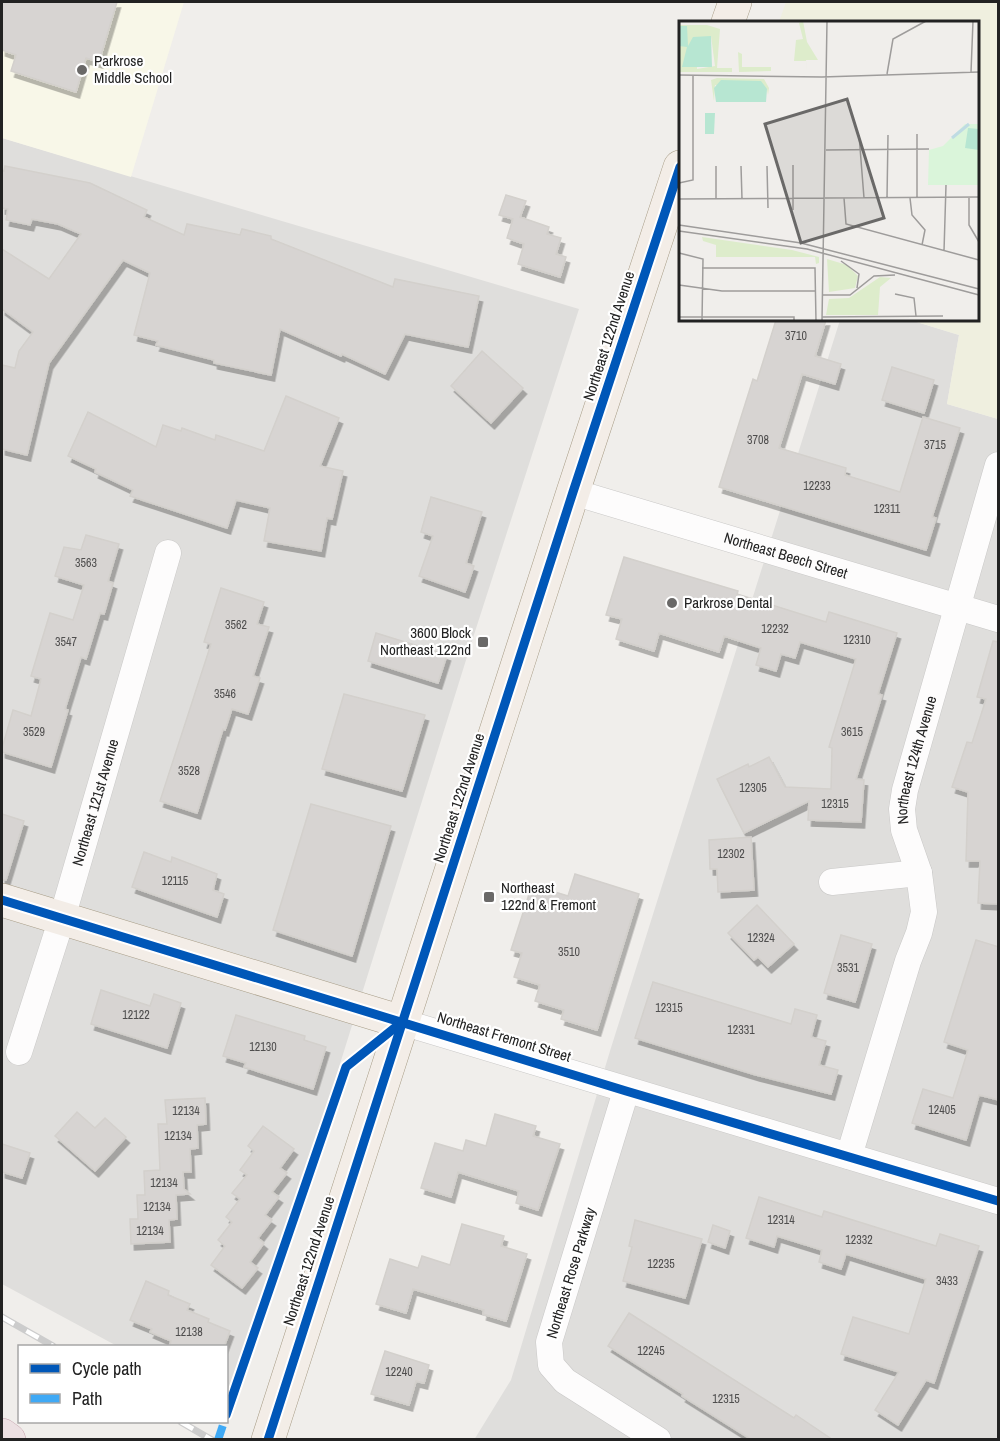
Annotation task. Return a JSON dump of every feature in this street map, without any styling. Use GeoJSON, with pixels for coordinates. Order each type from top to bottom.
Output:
{"type":"FeatureCollection","features":[{"type":"Feature","properties":{"kind":"highway"},"geometry":{"type":"LineString","coordinates":[[2,1435],[9,1440]]}},
{"type":"Feature","properties":{"kind":"main road"},"geometry":{"type":"LineString","coordinates":[[728,21],[735,2]]}},
{"type":"Feature","properties":{"kind":"main road","name":"Northeast 122nd Avenue"},"geometry":{"type":"LineString","coordinates":[[268,1440],[573,492],[679,173]]}},
{"type":"Feature","properties":{"kind":"main road","name":"Northeast Fremont Street"},"geometry":{"type":"LineString","coordinates":[[2,900],[402,1022]]}},
{"type":"Feature","properties":{"kind":"street","name":"Northeast 124th Avenue"},"geometry":{"type":"LineString","coordinates":[[849,1156],[924,912],[919,873],[904,830],[902,809],[905,790],[956,607],[999,465]]}},
{"type":"Feature","properties":{"kind":"street","name":"Northeast Beech Street"},"geometry":{"type":"LineString","coordinates":[[573,492],[999,620]]}},
{"type":"Feature","properties":{"kind":"street","name":"Northeast 121st Avenue"},"geometry":{"type":"LineString","coordinates":[[19,1052],[62,918],[168,553]]}},
{"type":"Feature","properties":{"kind":"street"},"geometry":{"type":"LineString","coordinates":[[832,882],[919,873]]}},
{"type":"Feature","properties":{"kind":"street","name":"Northeast Fremont Street"},"geometry":{"type":"LineString","coordinates":[[402,1022],[999,1201]]}},
{"type":"Feature","properties":{"kind":"street","name":"Northeast Rose Parkway"},"geometry":{"type":"LineString","coordinates":[[626,1091],[549,1341],[551,1365],[566,1381],[658,1440]]}},
{"type":"Feature","properties":{"kind":"shaded area","name":"Parkrose Middle School"},"geometry":{"type":"Polygon","coordinates":[[[2,2],[184,2],[131,177],[2,138],[2,2]]]}},
{"type":"Feature","properties":{"kind":"shaded area"},"geometry":{"type":"Polygon","coordinates":[[[2,138],[579,309],[471,644],[232,1410],[228,1407],[228,1345],[115,1345],[2,1284],[2,138]]]}},
{"type":"Feature","properties":{"kind":"shaded area"},"geometry":{"type":"Polygon","coordinates":[[[840,321],[913,321],[959,335],[947,404],[998,419],[998,1439],[474,1440],[511,1380],[610,1051],[840,321]]]}},
{"type":"Feature","properties":{"kind":"green space"},"geometry":{"type":"Polygon","coordinates":[[[786,2],[998,2],[998,419],[947,404],[959,335],[913,321],[979,321],[979,21],[779,21],[786,2]]]}},
{"type":"Feature","properties":{"kind":"building"},"geometry":{"type":"Polygon","coordinates":[[[2,2],[117,2],[99,62],[86,58],[76,92],[11,71],[16,55],[2,50],[2,2]]]}},
{"type":"Feature","properties":{"kind":"building"},"geometry":{"type":"Polygon","coordinates":[[[5,166],[90,183],[147,210],[144,217],[184,235],[187,224],[240,235],[242,229],[271,236],[271,239],[393,287],[395,279],[479,296],[468,347],[405,334],[385,374],[280,329],[271,375],[214,363],[214,360],[156,345],[158,341],[134,335],[150,273],[123,260],[49,363],[27,455],[2,449],[2,365],[15,368],[19,351],[33,332],[2,309],[2,249],[49,279],[81,234],[58,224],[32,219],[30,225],[6,220],[8,209],[2,208],[2,170],[4,171],[5,166]]]}},
{"type":"Feature","properties":{"kind":"building"},"geometry":{"type":"Polygon","coordinates":[[[506,195],[526,201],[520,217],[549,227],[547,234],[561,238],[556,254],[566,257],[560,277],[518,264],[524,244],[507,238],[513,219],[499,215],[506,195]]]}},
{"type":"Feature","properties":{"kind":"building"},"geometry":{"type":"Polygon","coordinates":[[[776,321],[826,321],[815,356],[841,364],[835,384],[802,374],[779,448],[846,468],[845,475],[900,492],[923,417],[960,428],[932,517],[936,518],[926,550],[719,487],[753,379],[757,381],[776,321]]]}},
{"type":"Feature","properties":{"kind":"building"},"geometry":{"type":"Polygon","coordinates":[[[482,351],[523,388],[491,423],[451,386],[482,351]]]}},
{"type":"Feature","properties":{"kind":"building"},"geometry":{"type":"Polygon","coordinates":[[[892,367],[934,380],[924,413],[882,400],[892,367]]]}},
{"type":"Feature","properties":{"kind":"building"},"geometry":{"type":"Polygon","coordinates":[[[286,396],[339,418],[320,466],[343,471],[332,519],[327,518],[321,551],[264,541],[270,508],[236,500],[227,528],[130,496],[133,490],[68,456],[88,412],[156,447],[163,425],[181,431],[182,428],[215,440],[216,435],[264,451],[286,396]]]}},
{"type":"Feature","properties":{"kind":"building"},"geometry":{"type":"Polygon","coordinates":[[[431,497],[482,512],[466,563],[474,566],[465,592],[419,576],[433,536],[421,532],[431,497]]]}},
{"type":"Feature","properties":{"kind":"building"},"geometry":{"type":"Polygon","coordinates":[[[86,535],[119,544],[108,581],[113,583],[104,614],[100,613],[86,659],[81,657],[51,767],[2,752],[2,748],[13,710],[31,716],[41,679],[31,676],[50,613],[73,620],[84,585],[55,576],[64,547],[81,550],[86,535]]]}},
{"type":"Feature","properties":{"kind":"building"},"geometry":{"type":"Polygon","coordinates":[[[624,557],[738,591],[737,594],[826,622],[829,612],[897,633],[878,694],[882,695],[856,779],[864,780],[861,822],[808,820],[809,801],[744,833],[717,779],[769,757],[785,787],[831,789],[832,748],[829,747],[856,659],[800,642],[795,658],[781,654],[776,671],[756,665],[761,648],[724,636],[719,652],[659,633],[654,651],[616,639],[622,619],[606,615],[624,557]]]}},
{"type":"Feature","properties":{"kind":"building"},"geometry":{"type":"Polygon","coordinates":[[[221,588],[264,602],[257,624],[269,627],[253,676],[260,678],[248,714],[232,709],[225,730],[223,729],[197,813],[160,801],[211,644],[204,642],[221,588]]]}},
{"type":"Feature","properties":{"kind":"building"},"geometry":{"type":"Polygon","coordinates":[[[376,633],[447,655],[438,683],[368,661],[376,633]]]}},
{"type":"Feature","properties":{"kind":"building"},"geometry":{"type":"Polygon","coordinates":[[[993,641],[999,642],[999,904],[978,903],[980,861],[966,861],[968,792],[952,787],[967,742],[972,743],[986,699],[977,697],[993,641]]]}},
{"type":"Feature","properties":{"kind":"building"},"geometry":{"type":"Polygon","coordinates":[[[344,694],[425,715],[402,791],[322,769],[344,694]]]}},
{"type":"Feature","properties":{"kind":"building"},"geometry":{"type":"Polygon","coordinates":[[[311,804],[391,826],[352,956],[273,930],[311,804]]]}},
{"type":"Feature","properties":{"kind":"building"},"geometry":{"type":"Polygon","coordinates":[[[2,814],[24,821],[6,880],[2,880],[2,814]]]}},
{"type":"Feature","properties":{"kind":"building"},"geometry":{"type":"Polygon","coordinates":[[[751,837],[754,890],[718,892],[717,869],[710,869],[709,840],[751,837]]]}},
{"type":"Feature","properties":{"kind":"building"},"geometry":{"type":"Polygon","coordinates":[[[144,852],[171,862],[172,857],[217,874],[213,890],[224,894],[217,917],[132,887],[144,852]]]}},
{"type":"Feature","properties":{"kind":"building"},"geometry":{"type":"Polygon","coordinates":[[[575,874],[639,894],[597,1030],[561,1019],[564,1010],[535,1001],[540,985],[514,977],[522,953],[511,950],[532,885],[568,896],[575,874]]]}},
{"type":"Feature","properties":{"kind":"building"},"geometry":{"type":"Polygon","coordinates":[[[757,905],[794,944],[768,967],[758,957],[754,960],[728,933],[757,905]]]}},
{"type":"Feature","properties":{"kind":"building"},"geometry":{"type":"Polygon","coordinates":[[[841,935],[872,944],[855,1002],[824,993],[841,935]]]}},
{"type":"Feature","properties":{"kind":"building"},"geometry":{"type":"Polygon","coordinates":[[[976,940],[999,947],[999,1100],[979,1095],[966,1140],[912,1123],[923,1089],[953,1098],[968,1050],[944,1042],[976,940]]]}},
{"type":"Feature","properties":{"kind":"building"},"geometry":{"type":"Polygon","coordinates":[[[653,982],[791,1024],[795,1009],[817,1015],[811,1037],[826,1041],[819,1065],[838,1070],[831,1094],[756,1075],[635,1038],[653,982]]]}},
{"type":"Feature","properties":{"kind":"building"},"geometry":{"type":"Polygon","coordinates":[[[101,990],[150,1006],[154,994],[181,1003],[167,1048],[91,1024],[101,990]]]}},
{"type":"Feature","properties":{"kind":"building"},"geometry":{"type":"Polygon","coordinates":[[[236,1015],[305,1036],[304,1040],[326,1047],[313,1089],[244,1067],[246,1063],[223,1056],[236,1015]]]}},
{"type":"Feature","properties":{"kind":"building"},"geometry":{"type":"Polygon","coordinates":[[[205,1098],[206,1124],[197,1125],[198,1148],[190,1149],[191,1172],[183,1172],[184,1189],[190,1194],[176,1195],[177,1219],[169,1220],[170,1242],[131,1244],[130,1219],[138,1219],[137,1195],[145,1195],[144,1171],[160,1170],[158,1124],[167,1124],[165,1100],[205,1098]]]}},
{"type":"Feature","properties":{"kind":"building"},"geometry":{"type":"Polygon","coordinates":[[[77,1112],[95,1128],[105,1118],[126,1137],[95,1171],[55,1136],[77,1112]]]}},
{"type":"Feature","properties":{"kind":"building"},"geometry":{"type":"Polygon","coordinates":[[[495,1114],[536,1126],[533,1136],[560,1144],[538,1210],[516,1203],[519,1191],[458,1172],[451,1197],[421,1188],[435,1143],[463,1151],[466,1140],[486,1146],[495,1114]]]}},
{"type":"Feature","properties":{"kind":"building"},"geometry":{"type":"Polygon","coordinates":[[[263,1126],[294,1149],[280,1168],[287,1173],[272,1192],[279,1197],[265,1215],[272,1220],[258,1238],[264,1243],[250,1262],[258,1268],[242,1288],[211,1265],[225,1246],[218,1240],[232,1222],[226,1217],[240,1199],[232,1193],[247,1175],[240,1170],[254,1151],[248,1146],[263,1126]]]}},
{"type":"Feature","properties":{"kind":"building"},"geometry":{"type":"Polygon","coordinates":[[[2,1144],[30,1153],[22,1178],[2,1172],[2,1144]]]}},
{"type":"Feature","properties":{"kind":"building"},"geometry":{"type":"Polygon","coordinates":[[[759,1197],[822,1217],[824,1211],[936,1246],[940,1234],[979,1246],[934,1383],[926,1380],[898,1425],[875,1410],[899,1372],[841,1354],[853,1317],[909,1334],[926,1279],[846,1254],[841,1269],[819,1262],[822,1250],[777,1236],[774,1247],[746,1238],[759,1197]]]}},
{"type":"Feature","properties":{"kind":"building"},"geometry":{"type":"Polygon","coordinates":[[[635,1220],[702,1239],[685,1298],[623,1281],[632,1247],[629,1246],[635,1220]]]}},
{"type":"Feature","properties":{"kind":"building"},"geometry":{"type":"Polygon","coordinates":[[[462,1224],[504,1236],[501,1246],[527,1254],[506,1321],[483,1314],[484,1310],[413,1289],[406,1313],[376,1304],[390,1259],[418,1268],[422,1256],[450,1265],[462,1224]]]}},
{"type":"Feature","properties":{"kind":"building"},"geometry":{"type":"Polygon","coordinates":[[[713,1225],[730,1231],[725,1248],[708,1242],[713,1225]]]}},
{"type":"Feature","properties":{"kind":"building"},"geometry":{"type":"Polygon","coordinates":[[[146,1281],[169,1291],[168,1295],[190,1304],[187,1310],[230,1331],[225,1345],[170,1345],[171,1341],[150,1332],[152,1329],[130,1320],[146,1281]]]}},
{"type":"Feature","properties":{"kind":"building"},"geometry":{"type":"Polygon","coordinates":[[[629,1313],[794,1418],[796,1415],[833,1440],[752,1440],[608,1346],[629,1313]]]}},
{"type":"Feature","properties":{"kind":"building"},"geometry":{"type":"Polygon","coordinates":[[[385,1351],[429,1365],[424,1383],[416,1381],[409,1405],[371,1394],[385,1351]]]}},
{"type":"Feature","properties":{"kind":"railway"},"geometry":{"type":"LineString","coordinates":[[2,1317],[51,1345]]}},
{"type":"Feature","properties":{"kind":"railway"},"geometry":{"type":"LineString","coordinates":[[183,1423],[212,1440]]}},
{"type":"Feature","properties":{"kind":"marked path"},"geometry":{"type":"LineString","coordinates":[[218,1440],[224,1423]]}},
{"type":"Feature","properties":{"kind":"cycle path"},"geometry":{"type":"LineString","coordinates":[[268,1440],[679,170]]}},
{"type":"Feature","properties":{"kind":"cycle path"},"geometry":{"type":"LineString","coordinates":[[2,900],[626,1091],[998,1201]]}},
{"type":"Feature","properties":{"kind":"cycle path"},"geometry":{"type":"LineString","coordinates":[[228,1409],[346,1067],[402,1022]]}},
{"type":"Feature","properties":{"kind":"place","name":"Parkrose Middle School"},"geometry":{"type":"Point","coordinates":[82,70]}},
{"type":"Feature","properties":{"kind":"place","name":"Parkrose Dental"},"geometry":{"type":"Point","coordinates":[672,603]}},
{"type":"Feature","properties":{"kind":"place","name":"3600 Block Northeast 122nd"},"geometry":{"type":"Point","coordinates":[483,642]}},
{"type":"Feature","properties":{"kind":"place","name":"Northeast 122nd & Fremont"},"geometry":{"type":"Point","coordinates":[489,897]}}]}
